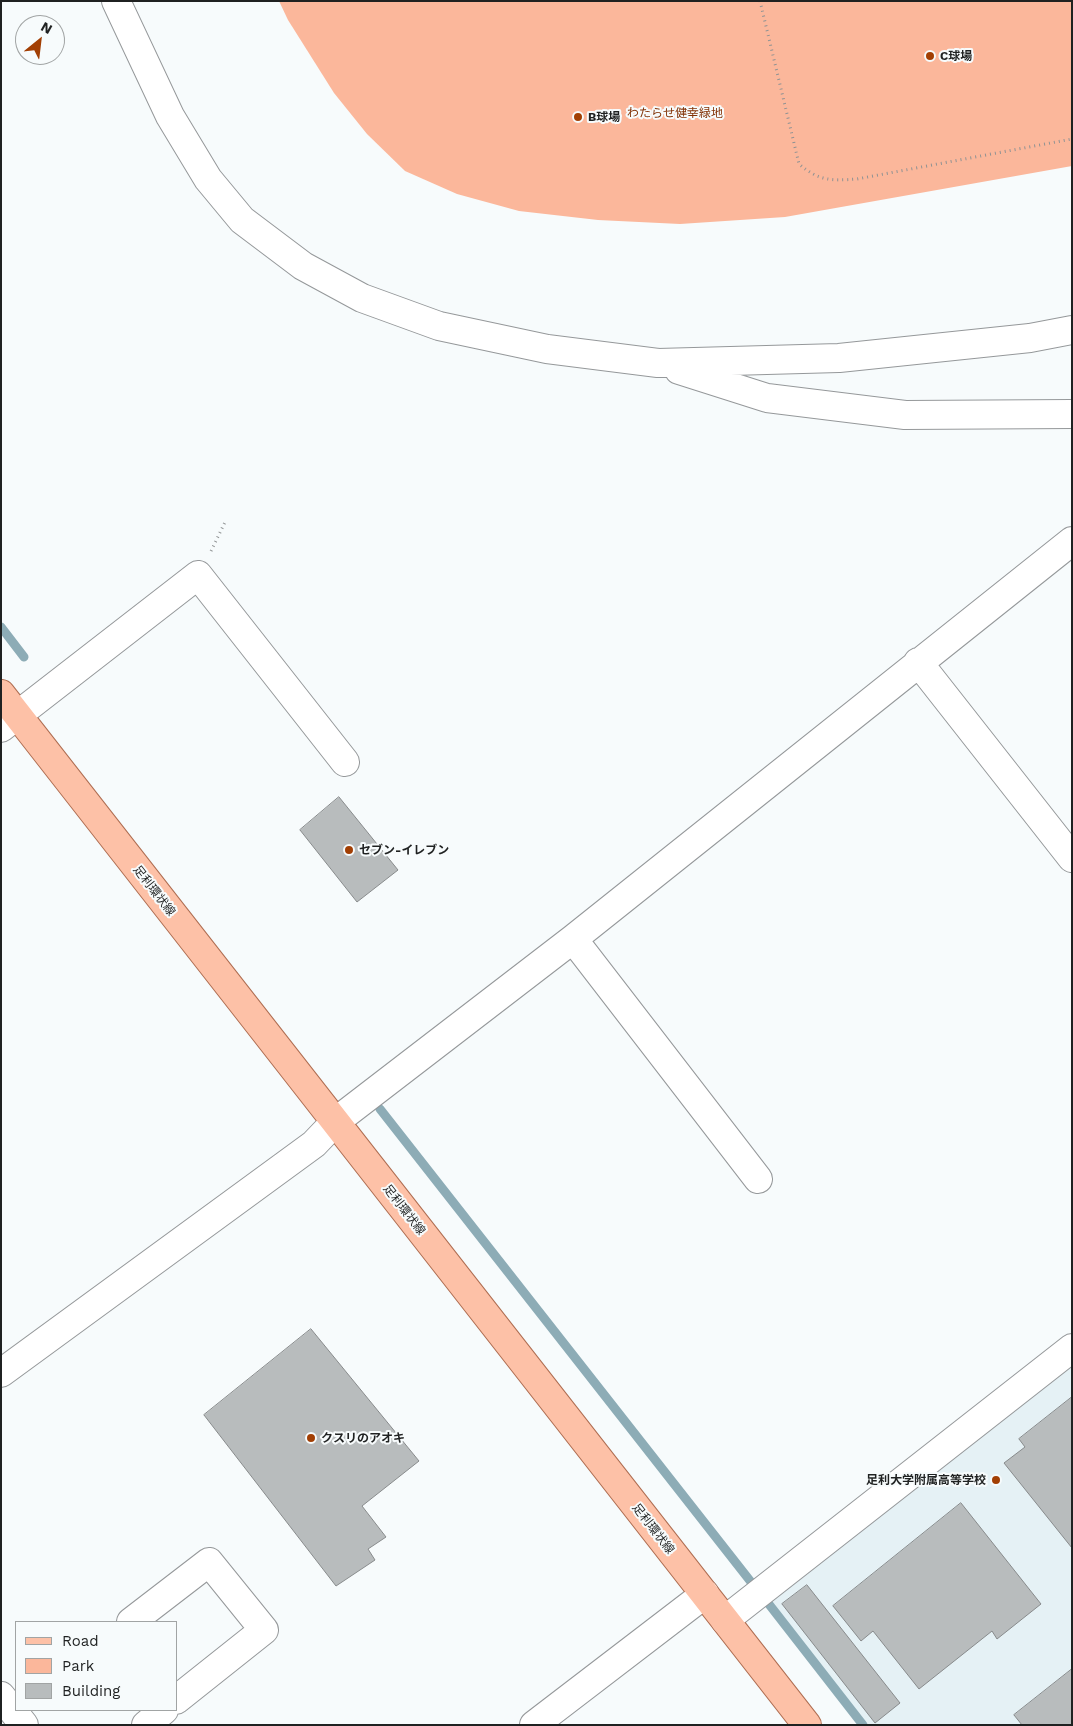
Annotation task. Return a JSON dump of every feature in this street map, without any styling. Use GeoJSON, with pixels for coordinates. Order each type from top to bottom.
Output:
{"type":"FeatureCollection","features":[{"type":"Feature","properties":{"kind":"main road","name":"足利環状線"},"geometry":{"type":"LineString","coordinates":[[1,694],[9,722],[335,1122],[807,1725]]}},
{"type":"Feature","properties":{"kind":"street"},"geometry":{"type":"LineString","coordinates":[[116,1],[170,116],[208,179],[242,220],[303,266],[362,298],[439,326],[547,349],[658,363],[839,358],[1030,338],[1072,330]]}},
{"type":"Feature","properties":{"kind":"street"},"geometry":{"type":"LineString","coordinates":[[658,363],[767,398],[905,415],[1072,414]]}},
{"type":"Feature","properties":{"kind":"street"},"geometry":{"type":"LineString","coordinates":[[1,1373],[314,1144],[335,1122],[573,939],[1072,541]]}},
{"type":"Feature","properties":{"kind":"street"},"geometry":{"type":"LineString","coordinates":[[9,722],[198,575],[345,762]]}},
{"type":"Feature","properties":{"kind":"street"},"geometry":{"type":"LineString","coordinates":[[918,662],[1072,858]]}},
{"type":"Feature","properties":{"kind":"street"},"geometry":{"type":"LineString","coordinates":[[573,939],[758,1179]]}},
{"type":"Feature","properties":{"kind":"street"},"geometry":{"type":"LineString","coordinates":[[724,1620],[1072,1348]]}},
{"type":"Feature","properties":{"kind":"street"},"geometry":{"type":"LineString","coordinates":[[132,1621],[209,1562],[264,1630],[178,1698]]}},
{"type":"Feature","properties":{"kind":"street"},"geometry":{"type":"LineString","coordinates":[[534,1725],[705,1594]]}},
{"type":"Feature","properties":{"kind":"street"},"geometry":{"type":"LineString","coordinates":[[146,1725],[163,1711]]}},
{"type":"Feature","properties":{"kind":"path"},"geometry":{"type":"LineString","coordinates":[[760,1],[799,164],[810,174],[829,181],[857,179],[1072,139]]}},
{"type":"Feature","properties":{"kind":"shaded area","name":"足利大学附属高等学校"},"geometry":{"type":"Polygon","coordinates":[[[1072,1363],[1072,1725],[867,1725],[769,1603],[1072,1363]]]}},
{"type":"Feature","properties":{"kind":"green space","name":"わたらせ健幸緑地"},"geometry":{"type":"Polygon","coordinates":[[[279,1],[1072,1],[1072,166],[785,217],[680,224],[598,220],[519,211],[457,194],[405,171],[367,134],[334,93],[288,20],[279,1]]]}},
{"type":"Feature","properties":{"kind":"building","name":"セブン-イレブン"},"geometry":{"type":"Polygon","coordinates":[[[339,797],[398,870],[357,902],[300,830],[339,797]]]}},
{"type":"Feature","properties":{"kind":"building","name":"クスリのアオキ"},"geometry":{"type":"Polygon","coordinates":[[[311,1329],[419,1461],[362,1506],[386,1537],[368,1549],[375,1560],[336,1586],[204,1415],[311,1329]]]}},
{"type":"Feature","properties":{"kind":"building"},"geometry":{"type":"Polygon","coordinates":[[[1072,1397],[1072,1548],[1004,1463],[1025,1447],[1019,1439],[1072,1397]]]}},
{"type":"Feature","properties":{"kind":"building"},"geometry":{"type":"Polygon","coordinates":[[[961,1503],[1041,1604],[997,1639],[992,1631],[919,1689],[873,1631],[861,1641],[833,1606],[961,1503]]]}},
{"type":"Feature","properties":{"kind":"building"},"geometry":{"type":"Polygon","coordinates":[[[807,1585],[900,1703],[875,1723],[782,1604],[807,1585]]]}},
{"type":"Feature","properties":{"kind":"building"},"geometry":{"type":"Polygon","coordinates":[[[1072,1669],[1072,1725],[1022,1725],[1014,1715],[1072,1669]]]}},
{"type":"Feature","properties":{"kind":"waterway"},"geometry":{"type":"LineString","coordinates":[[1,627],[24,657]]}},
{"type":"Feature","properties":{"kind":"waterway"},"geometry":{"type":"LineString","coordinates":[[380,1109],[751,1582]]}},
{"type":"Feature","properties":{"kind":"waterway"},"geometry":{"type":"LineString","coordinates":[[768,1603],[863,1725]]}},
{"type":"Feature","properties":{"kind":"place","name":"C球場"},"geometry":{"type":"Point","coordinates":[930,56]}},
{"type":"Feature","properties":{"kind":"place","name":"B球場"},"geometry":{"type":"Point","coordinates":[578,117]}},
{"type":"Feature","properties":{"kind":"place","name":"セブン-イレブン"},"geometry":{"type":"Point","coordinates":[349,850]}},
{"type":"Feature","properties":{"kind":"place","name":"クスリのアオキ"},"geometry":{"type":"Point","coordinates":[311,1438]}},
{"type":"Feature","properties":{"kind":"place","name":"足利大学附属高等学校"},"geometry":{"type":"Point","coordinates":[996,1480]}}]}
